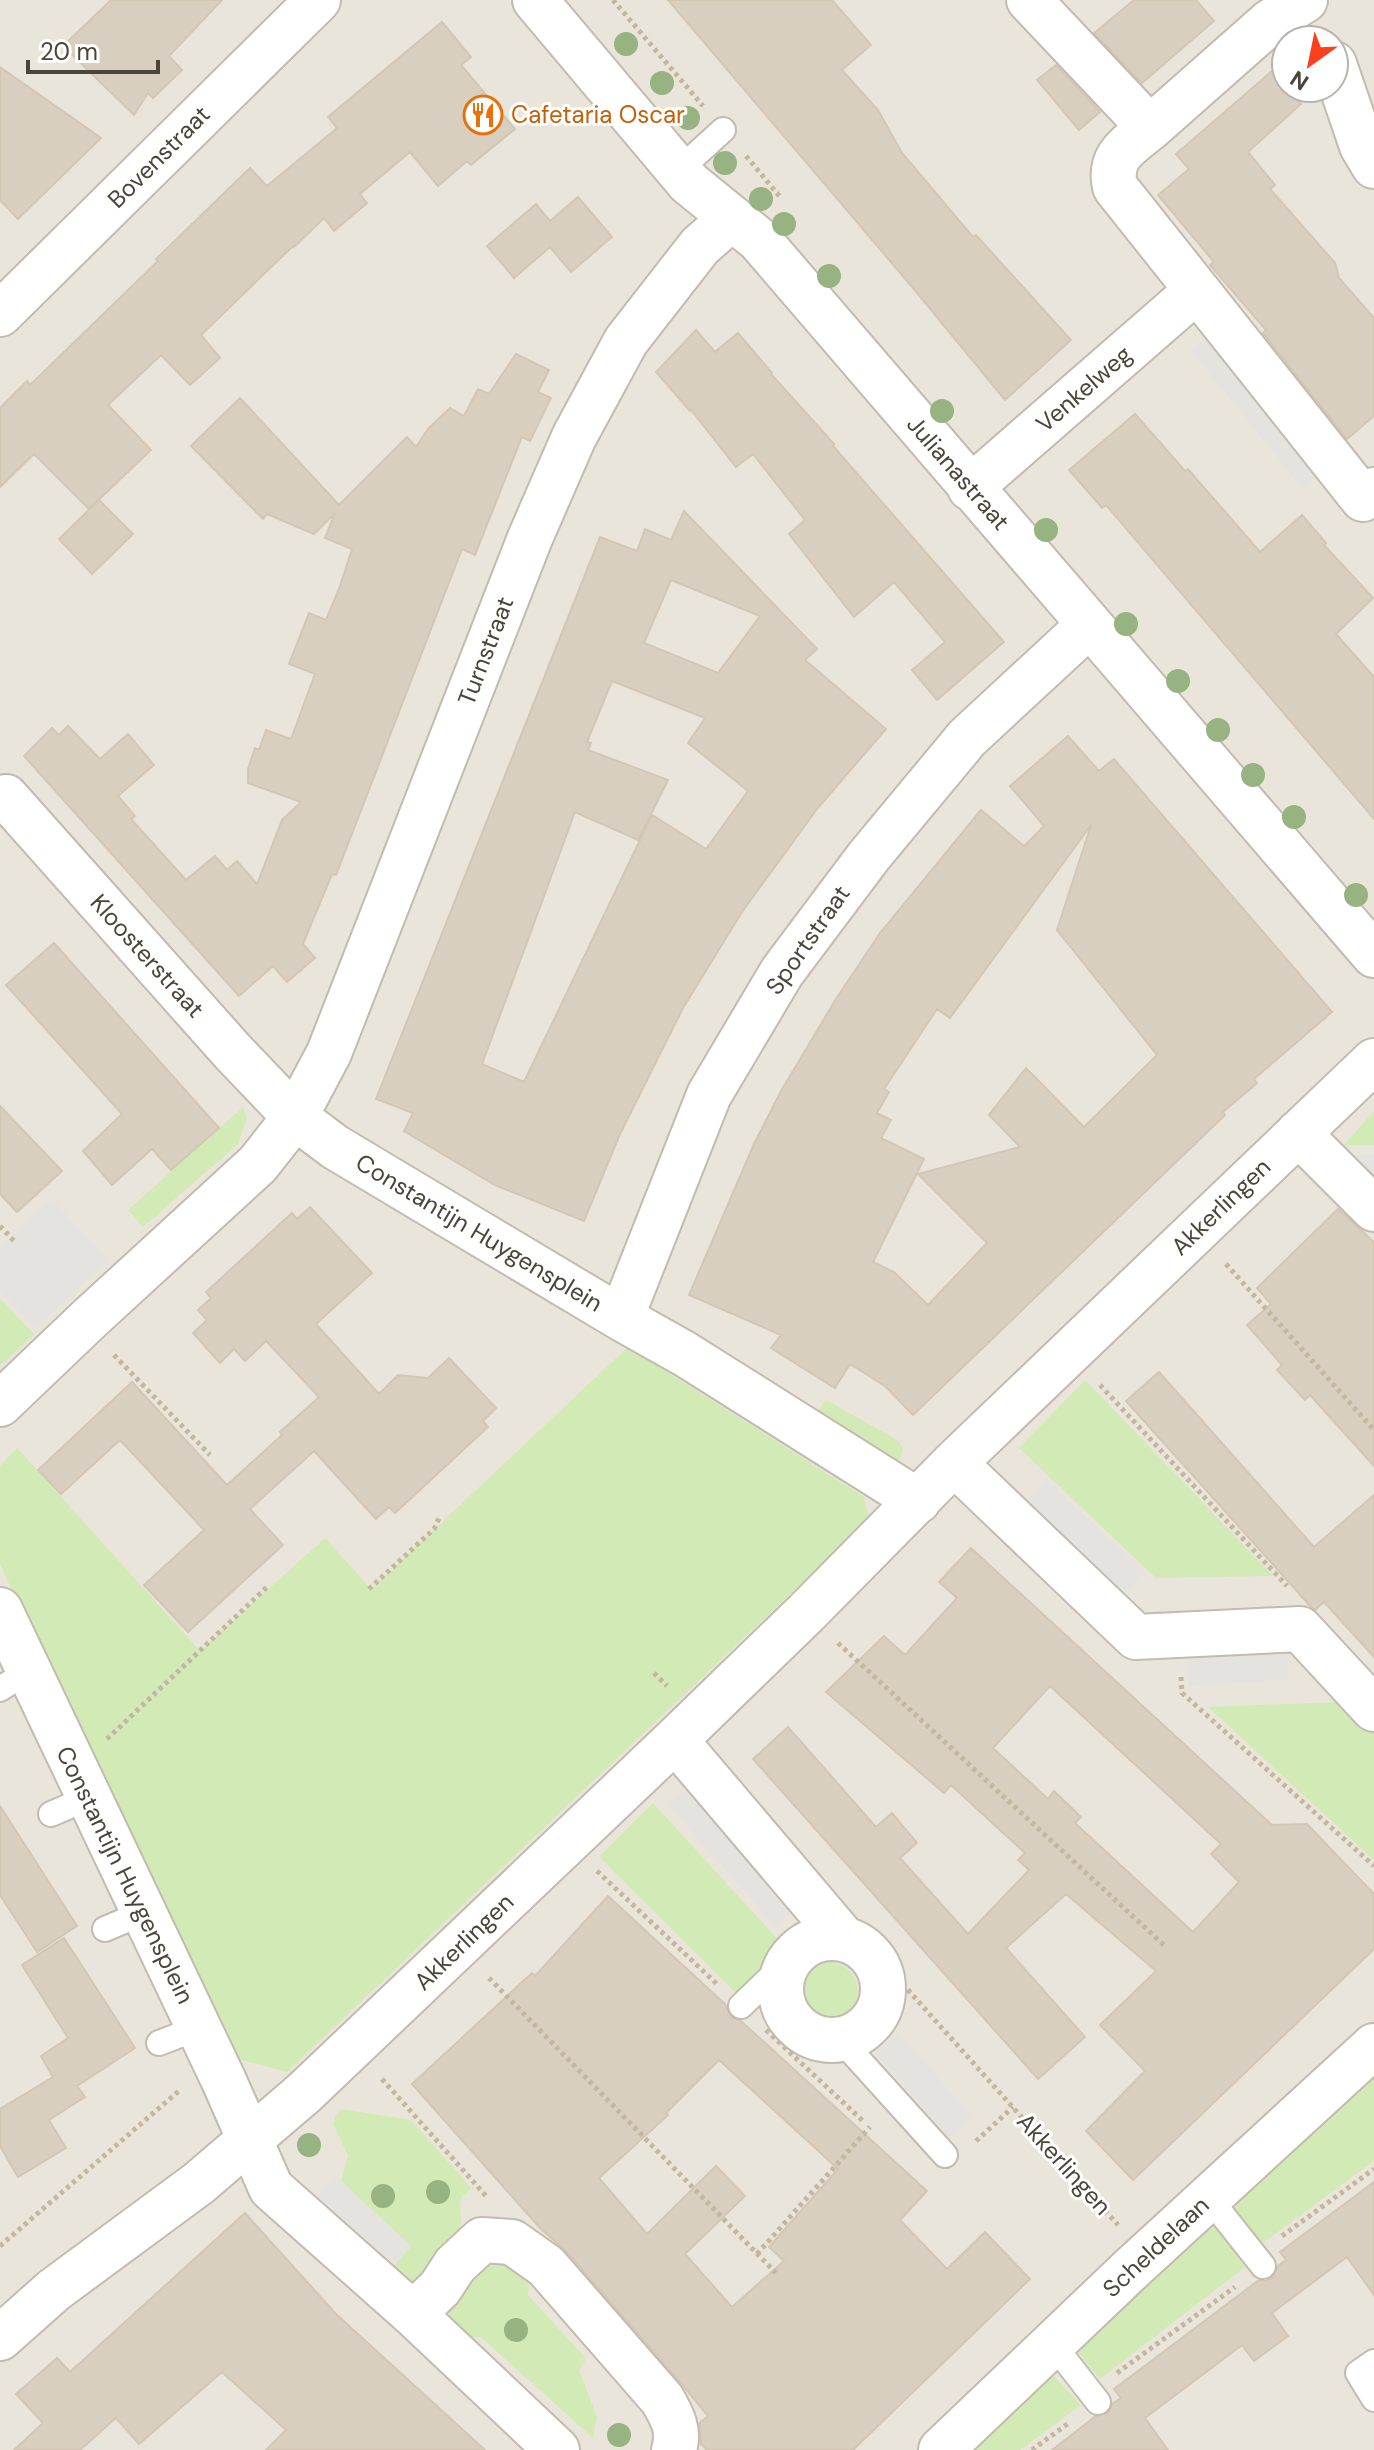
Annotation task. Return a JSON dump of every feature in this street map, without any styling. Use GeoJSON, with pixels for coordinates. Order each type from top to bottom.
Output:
{"type":"FeatureCollection","features":[{"type":"Feature","properties":{"kind":"street","name":"Bovenstraat"},"geometry":{"type":"LineString","coordinates":[[0,314],[318,0]]}},
{"type":"Feature","properties":{"kind":"street","name":"Julianastraat"},"geometry":{"type":"LineString","coordinates":[[535,0],[689,183],[759,240],[1374,955]]}},
{"type":"Feature","properties":{"kind":"street"},"geometry":{"type":"LineString","coordinates":[[1029,0],[1150,128]]}},
{"type":"Feature","properties":{"kind":"street"},"geometry":{"type":"LineString","coordinates":[[1305,0],[1270,22],[1118,155],[1112,175],[1115,187],[1196,291],[1370,502]]}},
{"type":"Feature","properties":{"kind":"street"},"geometry":{"type":"LineString","coordinates":[[1312,0],[1320,24]]}},
{"type":"Feature","properties":{"kind":"street"},"geometry":{"type":"LineString","coordinates":[[1348,104],[1362,146],[1374,166]]}},
{"type":"Feature","properties":{"kind":"street","name":"Turnstraat"},"geometry":{"type":"LineString","coordinates":[[295,1117],[329,1053],[530,538],[574,437],[626,341],[700,246],[732,218]]}},
{"type":"Feature","properties":{"kind":"street","name":"Venkelweg"},"geometry":{"type":"LineString","coordinates":[[970,488],[1196,291]]}},
{"type":"Feature","properties":{"kind":"street","name":"Sportstraat"},"geometry":{"type":"LineString","coordinates":[[621,1318],[709,1095],[782,972],[869,856],[967,738],[1089,625]]}},
{"type":"Feature","properties":{"kind":"street","name":"Kloosterstraat"},"geometry":{"type":"LineString","coordinates":[[0,798],[6,797],[232,1051],[295,1117]]}},
{"type":"Feature","properties":{"kind":"street","name":"Akkerlingen"},"geometry":{"type":"LineString","coordinates":[[0,2338],[54,2290],[199,2183],[250,2141],[354,2046],[675,1740],[954,1463],[1374,1061]]}},
{"type":"Feature","properties":{"kind":"street"},"geometry":{"type":"LineString","coordinates":[[0,1404],[258,1164],[295,1117]]}},
{"type":"Feature","properties":{"kind":"street","name":"Constantijn Huygensplein"},"geometry":{"type":"LineString","coordinates":[[295,1117],[335,1147],[685,1354],[918,1501]]}},
{"type":"Feature","properties":{"kind":"street"},"geometry":{"type":"LineString","coordinates":[[1298,1133],[1374,1209]]}},
{"type":"Feature","properties":{"kind":"street"},"geometry":{"type":"LineString","coordinates":[[954,1463],[1136,1637],[1300,1629],[1374,1709]]}},
{"type":"Feature","properties":{"kind":"street","name":"Constantijn Huygensplein"},"geometry":{"type":"LineString","coordinates":[[0,1610],[14,1680],[71,1794],[124,1921],[178,2035],[250,2141]]}},
{"type":"Feature","properties":{"kind":"street"},"geometry":{"type":"LineString","coordinates":[[675,1740],[844,1939]]}},
{"type":"Feature","properties":{"kind":"street"},"geometry":{"type":"LineString","coordinates":[[827,1938],[856,1943],[876,1962],[881,1974],[884,1992],[880,2008],[871,2023],[858,2034],[841,2040],[825,2040],[788,2034],[781,1980],[787,1964],[804,1946],[827,1938]]}},
{"type":"Feature","properties":{"kind":"street","name":"Scheldelaan"},"geometry":{"type":"LineString","coordinates":[[941,2450],[1146,2255],[1374,2046]]}},
{"type":"Feature","properties":{"kind":"street"},"geometry":{"type":"LineString","coordinates":[[250,2141],[271,2188],[413,2314],[557,2450]]}},
{"type":"Feature","properties":{"kind":"street"},"geometry":{"type":"LineString","coordinates":[[413,2314],[440,2288],[455,2265],[482,2240],[512,2242],[546,2266],[662,2399],[675,2421],[674,2450]]}},
{"type":"Feature","properties":{"kind":"lane"},"geometry":{"type":"LineString","coordinates":[[678,171],[723,130]]}},
{"type":"Feature","properties":{"kind":"lane"},"geometry":{"type":"LineString","coordinates":[[741,2006],[769,1979],[781,1980]]}},
{"type":"Feature","properties":{"kind":"lane"},"geometry":{"type":"LineString","coordinates":[[841,2040],[945,2155]]}},
{"type":"Feature","properties":{"kind":"lane"},"geometry":{"type":"LineString","coordinates":[[1209,2198],[1260,2261]]}},
{"type":"Feature","properties":{"kind":"lane"},"geometry":{"type":"LineString","coordinates":[[1052,2343],[1094,2398]]}},
{"type":"Feature","properties":{"kind":"lane"},"geometry":{"type":"LineString","coordinates":[[1374,2362],[1358,2373],[1374,2399]]}},
{"type":"Feature","properties":{"kind":"path"},"geometry":{"type":"LineString","coordinates":[[0,1226],[15,1242]]}},
{"type":"Feature","properties":{"kind":"path"},"geometry":{"type":"LineString","coordinates":[[1196,1231],[1374,1430]]}},
{"type":"Feature","properties":{"kind":"path"},"geometry":{"type":"LineString","coordinates":[[84,1324],[210,1455]]}},
{"type":"Feature","properties":{"kind":"path"},"geometry":{"type":"LineString","coordinates":[[1069,1353],[1308,1609],[1300,1629]]}},
{"type":"Feature","properties":{"kind":"path"},"geometry":{"type":"LineString","coordinates":[[369,1589],[434,1529],[440,1516]]}},
{"type":"Feature","properties":{"kind":"path"},"geometry":{"type":"LineString","coordinates":[[71,1794],[269,1585]]}},
{"type":"Feature","properties":{"kind":"path"},"geometry":{"type":"LineString","coordinates":[[806,1613],[1166,1947]]}},
{"type":"Feature","properties":{"kind":"path"},"geometry":{"type":"LineString","coordinates":[[1179,1635],[1182,1693],[1374,1866]]}},
{"type":"Feature","properties":{"kind":"path"},"geometry":{"type":"LineString","coordinates":[[458,1946],[776,2273]]}},
{"type":"Feature","properties":{"kind":"path","name":"Akkerlingen"},"geometry":{"type":"LineString","coordinates":[[881,1974],[900,1981],[1146,2255]]}},
{"type":"Feature","properties":{"kind":"path"},"geometry":{"type":"LineString","coordinates":[[354,2046],[508,2221],[512,2242]]}},
{"type":"Feature","properties":{"kind":"path"},"geometry":{"type":"LineString","coordinates":[[0,2246],[181,2089]]}},
{"type":"Feature","properties":{"kind":"path"},"geometry":{"type":"LineString","coordinates":[[945,2155],[957,2159],[1013,2107]]}},
{"type":"Feature","properties":{"kind":"path"},"geometry":{"type":"LineString","coordinates":[[757,2254],[870,2127]]}},
{"type":"Feature","properties":{"kind":"path"},"geometry":{"type":"LineString","coordinates":[[1032,2450],[1374,2169]]}},
{"type":"Feature","properties":{"kind":"shaded area"},"geometry":{"type":"Polygon","coordinates":[[[0,0],[1374,0],[1374,2450],[0,2450],[0,0]]]}},
{"type":"Feature","properties":{"kind":"shaded area"},"geometry":{"type":"Polygon","coordinates":[[[1217,329],[1328,467],[1302,488],[1191,350],[1217,329]]]}},
{"type":"Feature","properties":{"kind":"shaded area"},"geometry":{"type":"Polygon","coordinates":[[[1374,1153],[1374,1193],[1339,1158],[1374,1153]]]}},
{"type":"Feature","properties":{"kind":"shaded area"},"geometry":{"type":"Polygon","coordinates":[[[51,1199],[109,1259],[36,1329],[0,1292],[0,1248],[51,1199]]]}},
{"type":"Feature","properties":{"kind":"shaded area"},"geometry":{"type":"Polygon","coordinates":[[[1046,1480],[1145,1571],[1122,1595],[1024,1504],[1046,1480]]]}},
{"type":"Feature","properties":{"kind":"shaded area"},"geometry":{"type":"Polygon","coordinates":[[[1286,1645],[1289,1679],[1189,1686],[1187,1652],[1286,1645]]]}},
{"type":"Feature","properties":{"kind":"shaded area"},"geometry":{"type":"Polygon","coordinates":[[[691,1784],[798,1907],[776,1927],[668,1805],[691,1784]]]}},
{"type":"Feature","properties":{"kind":"shaded area"},"geometry":{"type":"Polygon","coordinates":[[[898,2033],[973,2117],[950,2137],[875,2053],[898,2033]]]}},
{"type":"Feature","properties":{"kind":"shaded area"},"geometry":{"type":"Polygon","coordinates":[[[335,2175],[411,2247],[387,2273],[311,2202],[335,2175]]]}},
{"type":"Feature","properties":{"kind":"green space"},"geometry":{"type":"Polygon","coordinates":[[[243,1107],[247,1118],[238,1144],[143,1227],[128,1210],[243,1107]]]}},
{"type":"Feature","properties":{"kind":"green space"},"geometry":{"type":"Polygon","coordinates":[[[1374,1111],[1374,1145],[1344,1145],[1374,1111]]]}},
{"type":"Feature","properties":{"kind":"green space"},"geometry":{"type":"Polygon","coordinates":[[[0,1299],[34,1334],[0,1366],[0,1299]]]}},
{"type":"Feature","properties":{"kind":"green space"},"geometry":{"type":"Polygon","coordinates":[[[628,1347],[864,1497],[869,1519],[287,2072],[226,2056],[0,1564],[0,1466],[17,1448],[200,1651],[325,1538],[371,1589],[628,1347]]]}},
{"type":"Feature","properties":{"kind":"green space"},"geometry":{"type":"Polygon","coordinates":[[[1085,1380],[1273,1576],[1156,1578],[1019,1448],[1085,1380]]]}},
{"type":"Feature","properties":{"kind":"green space"},"geometry":{"type":"Polygon","coordinates":[[[826,1400],[899,1441],[903,1450],[899,1461],[815,1414],[826,1400]]]}},
{"type":"Feature","properties":{"kind":"green space"},"geometry":{"type":"Polygon","coordinates":[[[1342,1702],[1374,1731],[1374,1860],[1208,1707],[1342,1702]]]}},
{"type":"Feature","properties":{"kind":"green space"},"geometry":{"type":"Polygon","coordinates":[[[653,1803],[783,1945],[740,1997],[599,1857],[653,1803]]]}},
{"type":"Feature","properties":{"kind":"green space"},"geometry":{"type":"Polygon","coordinates":[[[828,1962],[849,1971],[858,1992],[849,2013],[828,2022],[807,2013],[798,1992],[807,1971],[828,1962]]]}},
{"type":"Feature","properties":{"kind":"green space"},"geometry":{"type":"Polygon","coordinates":[[[1374,2075],[1374,2161],[1263,2243],[1228,2201],[1374,2075]]]}},
{"type":"Feature","properties":{"kind":"green space"},"geometry":{"type":"Polygon","coordinates":[[[342,2109],[411,2120],[471,2188],[460,2199],[462,2238],[428,2276],[407,2287],[387,2273],[411,2246],[341,2181],[348,2156],[333,2124],[342,2109]]]}},
{"type":"Feature","properties":{"kind":"green space"},"geometry":{"type":"Polygon","coordinates":[[[1211,2219],[1245,2267],[1100,2379],[1074,2347],[1211,2219]]]}},
{"type":"Feature","properties":{"kind":"green space"},"geometry":{"type":"Polygon","coordinates":[[[505,2261],[531,2276],[528,2295],[586,2359],[579,2370],[597,2417],[593,2438],[481,2337],[460,2337],[449,2321],[449,2301],[484,2263],[505,2261]]]}},
{"type":"Feature","properties":{"kind":"green space"},"geometry":{"type":"Polygon","coordinates":[[[1050,2372],[1081,2405],[1020,2450],[969,2450],[1050,2372]]]}},
{"type":"Feature","properties":{"kind":"building"},"geometry":{"type":"Polygon","coordinates":[[[111,0],[222,0],[169,56],[182,70],[153,98],[148,93],[134,115],[63,46],[111,0]]]}},
{"type":"Feature","properties":{"kind":"building"},"geometry":{"type":"Polygon","coordinates":[[[668,0],[832,0],[871,45],[842,70],[878,110],[902,153],[973,237],[976,235],[1071,340],[1005,400],[668,0]]]}},
{"type":"Feature","properties":{"kind":"building"},"geometry":{"type":"Polygon","coordinates":[[[1134,0],[1196,0],[1214,21],[1142,83],[1094,33],[1134,0]]]}},
{"type":"Feature","properties":{"kind":"building"},"geometry":{"type":"Polygon","coordinates":[[[442,22],[471,57],[461,65],[515,129],[471,165],[467,161],[438,186],[410,152],[360,194],[367,203],[334,231],[324,218],[201,335],[220,358],[190,385],[161,355],[108,405],[151,450],[89,509],[34,454],[0,487],[0,408],[27,381],[30,385],[250,168],[267,186],[337,128],[328,117],[442,22]]]}},
{"type":"Feature","properties":{"kind":"building"},"geometry":{"type":"Polygon","coordinates":[[[1056,65],[1100,112],[1079,130],[1037,80],[1056,65]]]}},
{"type":"Feature","properties":{"kind":"building"},"geometry":{"type":"Polygon","coordinates":[[[0,67],[101,138],[18,219],[0,200],[0,67]]]}},
{"type":"Feature","properties":{"kind":"building"},"geometry":{"type":"Polygon","coordinates":[[[1270,73],[1270,104],[1301,104],[1248,152],[1275,185],[1270,189],[1335,263],[1339,278],[1374,318],[1374,416],[1347,439],[1263,333],[1266,330],[1210,265],[1214,262],[1158,195],[1189,169],[1176,154],[1270,73]]]}},
{"type":"Feature","properties":{"kind":"building"},"geometry":{"type":"Polygon","coordinates":[[[578,197],[612,237],[571,272],[550,247],[514,278],[487,246],[536,204],[550,221],[578,197]]]}},
{"type":"Feature","properties":{"kind":"building"},"geometry":{"type":"Polygon","coordinates":[[[696,330],[715,352],[738,333],[1004,642],[937,700],[912,670],[945,642],[894,582],[854,617],[789,534],[805,520],[753,454],[736,467],[656,372],[696,330]]]}},
{"type":"Feature","properties":{"kind":"building"},"geometry":{"type":"Polygon","coordinates":[[[516,354],[549,370],[538,392],[551,398],[530,441],[522,437],[475,555],[462,549],[336,875],[332,874],[303,944],[315,958],[287,982],[273,966],[239,996],[24,756],[52,728],[59,735],[68,726],[100,759],[128,734],[154,765],[118,796],[135,816],[131,819],[186,880],[215,856],[227,870],[237,861],[257,884],[282,820],[301,802],[248,783],[248,769],[255,748],[259,750],[266,730],[291,739],[315,674],[289,664],[309,613],[326,620],[352,549],[325,538],[335,513],[314,534],[267,514],[263,519],[191,446],[240,398],[339,505],[407,437],[416,447],[428,429],[450,408],[464,416],[478,389],[489,394],[516,354]]]}},
{"type":"Feature","properties":{"kind":"building"},"geometry":{"type":"Polygon","coordinates":[[[1135,414],[1260,552],[1302,515],[1326,543],[1324,545],[1373,598],[1336,634],[1374,677],[1374,819],[1106,505],[1102,508],[1069,470],[1135,414]]]}},
{"type":"Feature","properties":{"kind":"building"},"geometry":{"type":"Polygon","coordinates":[[[99,500],[133,534],[92,574],[59,539],[99,500]]]}},
{"type":"Feature","properties":{"kind":"building"},"geometry":{"type":"Polygon","coordinates":[[[684,511],[817,649],[805,660],[886,729],[817,809],[742,912],[683,1008],[620,1134],[584,1221],[495,1185],[404,1131],[413,1113],[376,1099],[600,537],[637,551],[645,529],[671,540],[684,511]],[[671,580],[644,643],[718,673],[760,616],[671,580]],[[612,681],[587,742],[591,743],[588,750],[668,780],[638,840],[575,812],[482,1064],[524,1082],[652,815],[706,849],[748,791],[688,743],[705,718],[612,681]]]}},
{"type":"Feature","properties":{"kind":"building"},"geometry":{"type":"Polygon","coordinates":[[[1068,736],[1099,771],[1114,759],[1332,1012],[1254,1079],[1257,1083],[1223,1112],[1225,1115],[913,1415],[885,1386],[850,1364],[835,1388],[771,1348],[781,1335],[689,1295],[754,1144],[781,1091],[880,933],[981,810],[1024,846],[1044,826],[1010,786],[1068,736]],[[1091,825],[950,1018],[937,1009],[884,1089],[889,1092],[877,1113],[891,1120],[881,1138],[924,1159],[873,1262],[894,1272],[928,1305],[987,1243],[918,1174],[1020,1147],[989,1115],[1026,1068],[1084,1127],[1157,1055],[1057,930],[1091,825]]]}},
{"type":"Feature","properties":{"kind":"building"},"geometry":{"type":"Polygon","coordinates":[[[54,943],[219,1128],[171,1170],[152,1149],[112,1185],[83,1151],[122,1114],[6,985],[54,943]]]}},
{"type":"Feature","properties":{"kind":"building"},"geometry":{"type":"Polygon","coordinates":[[[0,1106],[62,1171],[17,1212],[0,1194],[0,1106]]]}},
{"type":"Feature","properties":{"kind":"building"},"geometry":{"type":"Polygon","coordinates":[[[310,1207],[372,1273],[316,1324],[379,1394],[398,1375],[428,1378],[449,1358],[496,1408],[483,1421],[488,1427],[395,1513],[389,1507],[376,1519],[314,1451],[250,1509],[283,1545],[188,1632],[144,1585],[204,1530],[120,1440],[61,1494],[38,1470],[132,1382],[227,1485],[282,1435],[280,1432],[319,1397],[266,1341],[245,1361],[234,1349],[220,1363],[193,1333],[207,1320],[198,1310],[211,1298],[206,1292],[292,1213],[297,1219],[310,1207]]]}},
{"type":"Feature","properties":{"kind":"building"},"geometry":{"type":"Polygon","coordinates":[[[1338,1209],[1374,1242],[1374,1466],[1310,1395],[1305,1400],[1277,1370],[1282,1365],[1247,1325],[1271,1304],[1257,1288],[1338,1209]]]}},
{"type":"Feature","properties":{"kind":"building"},"geometry":{"type":"Polygon","coordinates":[[[1159,1372],[1314,1547],[1374,1495],[1374,1657],[1324,1602],[1315,1610],[1311,1607],[1126,1401],[1159,1372]]]}},
{"type":"Feature","properties":{"kind":"building"},"geometry":{"type":"Polygon","coordinates":[[[971,1548],[1272,1825],[1307,1824],[1374,1894],[1374,1949],[1133,2180],[1086,2131],[1145,2071],[1100,2025],[1156,1971],[1066,1894],[1006,1948],[1085,2037],[1038,2079],[753,1759],[788,1727],[876,1827],[892,1813],[917,1843],[900,1858],[968,1934],[1029,1870],[1018,1860],[1025,1853],[951,1785],[944,1793],[826,1692],[884,1636],[905,1655],[957,1598],[939,1582],[971,1548]],[[1050,1686],[993,1748],[1048,1799],[1054,1791],[1081,1817],[1075,1823],[1193,1932],[1239,1882],[1211,1854],[1221,1844],[1050,1686]]]}},
{"type":"Feature","properties":{"kind":"building"},"geometry":{"type":"Polygon","coordinates":[[[0,1806],[77,1926],[37,1952],[0,1895],[0,1806]]]}},
{"type":"Feature","properties":{"kind":"building"},"geometry":{"type":"Polygon","coordinates":[[[608,1896],[725,2004],[731,2017],[741,2021],[927,2191],[900,2220],[947,2269],[985,2232],[1030,2279],[853,2450],[707,2450],[701,2444],[700,2423],[708,2416],[565,2250],[541,2229],[412,2084],[532,1973],[535,1976],[608,1896]],[[719,2060],[666,2113],[668,2115],[599,2178],[647,2234],[716,2166],[745,2196],[685,2254],[732,2307],[784,2261],[769,2247],[838,2169],[719,2060]]]}},
{"type":"Feature","properties":{"kind":"building"},"geometry":{"type":"Polygon","coordinates":[[[64,1938],[135,2048],[77,2086],[85,2097],[49,2120],[66,2148],[18,2177],[0,2146],[0,2109],[53,2077],[41,2056],[68,2038],[22,1965],[64,1938]]]}},
{"type":"Feature","properties":{"kind":"building"},"geometry":{"type":"Polygon","coordinates":[[[1374,2182],[1374,2295],[1347,2257],[1272,2313],[1288,2336],[1254,2361],[1242,2345],[1145,2418],[1168,2450],[1052,2450],[1096,2416],[1108,2413],[1112,2404],[1121,2398],[1114,2389],[1259,2280],[1266,2281],[1273,2277],[1278,2266],[1286,2260],[1280,2252],[1374,2182]]]}},
{"type":"Feature","properties":{"kind":"building"},"geometry":{"type":"Polygon","coordinates":[[[245,2213],[336,2314],[485,2450],[266,2450],[286,2430],[222,2372],[139,2444],[116,2418],[80,2450],[14,2450],[43,2423],[16,2394],[57,2358],[70,2372],[245,2213]]]}},
{"type":"Feature","properties":{"kind":"place","name":"Cafetaria Oscar"},"geometry":{"type":"Point","coordinates":[483,115]}}]}
